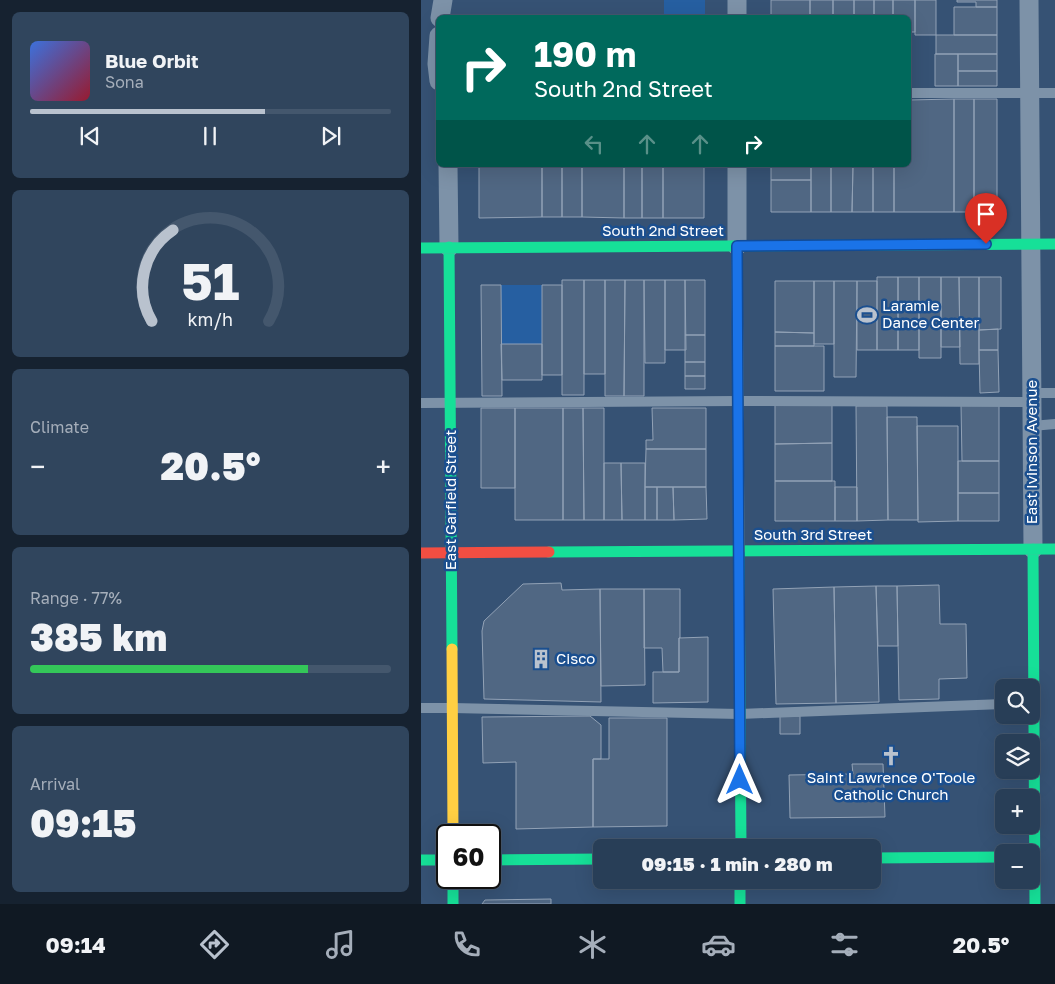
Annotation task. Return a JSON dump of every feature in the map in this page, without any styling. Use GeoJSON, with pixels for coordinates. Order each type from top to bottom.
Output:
{"type":"FeatureCollection","features":[{"type":"Feature","properties":{"kind":"street"},"geometry":{"type":"LineString","coordinates":[[440,15],[443,0]]}},
{"type":"Feature","properties":{"kind":"street"},"geometry":{"type":"LineString","coordinates":[[737,0],[737,15]]}},
{"type":"Feature","properties":{"kind":"street","name":"East Ivinson Avenue"},"geometry":{"type":"LineString","coordinates":[[1029,0],[1032,679]]}},
{"type":"Feature","properties":{"kind":"street"},"geometry":{"type":"LineString","coordinates":[[432,80],[436,67]]}},
{"type":"Feature","properties":{"kind":"street","name":"East Garfield Street"},"geometry":{"type":"LineString","coordinates":[[448,167],[453,824]]}},
{"type":"Feature","properties":{"kind":"street"},"geometry":{"type":"LineString","coordinates":[[737,167],[741,839]]}},
{"type":"Feature","properties":{"kind":"street","name":"South 2nd Street"},"geometry":{"type":"LineString","coordinates":[[421,248],[1055,244]]}},
{"type":"Feature","properties":{"kind":"street","name":"South 3rd Street"},"geometry":{"type":"LineString","coordinates":[[421,553],[1055,549]]}},
{"type":"Feature","properties":{"kind":"street","name":"East Ivinson Avenue"},"geometry":{"type":"LineString","coordinates":[[1032,724],[1033,844]]}},
{"type":"Feature","properties":{"kind":"street"},"geometry":{"type":"LineString","coordinates":[[881,858],[995,857]]}},
{"type":"Feature","properties":{"kind":"street"},"geometry":{"type":"LineString","coordinates":[[1040,857],[1048,857]]}},
{"type":"Feature","properties":{"kind":"street"},"geometry":{"type":"LineString","coordinates":[[501,860],[593,859]]}},
{"type":"Feature","properties":{"kind":"street"},"geometry":{"type":"LineString","coordinates":[[421,860],[436,860]]}},
{"type":"Feature","properties":{"kind":"street"},"geometry":{"type":"LineString","coordinates":[[453,889],[453,904]]}},
{"type":"Feature","properties":{"kind":"street"},"geometry":{"type":"LineString","coordinates":[[741,889],[741,904]]}},
{"type":"Feature","properties":{"kind":"street","name":"East Ivinson Avenue"},"geometry":{"type":"LineString","coordinates":[[1034,889],[1035,904]]}},
{"type":"Feature","properties":{"kind":"lane"},"geometry":{"type":"LineString","coordinates":[[911,93],[1055,93]]}},
{"type":"Feature","properties":{"kind":"lane"},"geometry":{"type":"LineString","coordinates":[[421,403],[1032,398],[1055,394]]}},
{"type":"Feature","properties":{"kind":"lane"},"geometry":{"type":"LineString","coordinates":[[1032,426],[1055,424]]}},
{"type":"Feature","properties":{"kind":"lane"},"geometry":{"type":"LineString","coordinates":[[421,708],[740,714],[995,704]]}},
{"type":"Feature","properties":{"kind":"shaded area"},"geometry":{"type":"Polygon","coordinates":[[[664,0],[705,0],[705,15],[664,15],[664,0]]]}},
{"type":"Feature","properties":{"kind":"shaded area"},"geometry":{"type":"Polygon","coordinates":[[[501,285],[542,285],[542,344],[501,344],[501,285]]]}},
{"type":"Feature","properties":{"kind":"building"},"geometry":{"type":"Polygon","coordinates":[[[771,0],[810,0],[810,15],[771,15],[771,0]]]}},
{"type":"Feature","properties":{"kind":"building"},"geometry":{"type":"Polygon","coordinates":[[[810,0],[833,0],[833,15],[810,15],[810,0]]]}},
{"type":"Feature","properties":{"kind":"building"},"geometry":{"type":"Polygon","coordinates":[[[833,0],[854,0],[854,15],[833,15],[833,0]]]}},
{"type":"Feature","properties":{"kind":"building"},"geometry":{"type":"Polygon","coordinates":[[[854,0],[874,0],[874,15],[854,15],[854,0]]]}},
{"type":"Feature","properties":{"kind":"building"},"geometry":{"type":"Polygon","coordinates":[[[874,0],[893,0],[893,15],[874,15],[874,0]]]}},
{"type":"Feature","properties":{"kind":"building"},"geometry":{"type":"Polygon","coordinates":[[[893,0],[915,0],[915,32],[911,32],[911,15],[893,15],[893,0]]]}},
{"type":"Feature","properties":{"kind":"building"},"geometry":{"type":"Polygon","coordinates":[[[915,0],[936,0],[936,35],[915,35],[915,0]]]}},
{"type":"Feature","properties":{"kind":"building"},"geometry":{"type":"Polygon","coordinates":[[[957,0],[997,0],[997,7],[976,7],[976,2],[957,2],[957,0]]]}},
{"type":"Feature","properties":{"kind":"building"},"geometry":{"type":"Polygon","coordinates":[[[954,7],[997,7],[997,35],[954,35],[954,7]]]}},
{"type":"Feature","properties":{"kind":"building"},"geometry":{"type":"Polygon","coordinates":[[[936,35],[997,35],[997,54],[936,54],[936,35]]]}},
{"type":"Feature","properties":{"kind":"building"},"geometry":{"type":"Polygon","coordinates":[[[935,54],[958,54],[958,86],[935,86],[935,54]]]}},
{"type":"Feature","properties":{"kind":"building"},"geometry":{"type":"Polygon","coordinates":[[[958,54],[997,54],[997,71],[958,71],[958,54]]]}},
{"type":"Feature","properties":{"kind":"building"},"geometry":{"type":"Polygon","coordinates":[[[958,71],[997,71],[997,86],[958,86],[958,71]]]}},
{"type":"Feature","properties":{"kind":"building"},"geometry":{"type":"Polygon","coordinates":[[[954,99],[974,99],[974,212],[954,212],[954,99]]]}},
{"type":"Feature","properties":{"kind":"building"},"geometry":{"type":"Polygon","coordinates":[[[954,99],[954,212],[894,212],[894,167],[911,167],[911,100],[954,99]]]}},
{"type":"Feature","properties":{"kind":"building"},"geometry":{"type":"Polygon","coordinates":[[[974,99],[997,99],[997,212],[974,212],[974,99]]]}},
{"type":"Feature","properties":{"kind":"building"},"geometry":{"type":"Polygon","coordinates":[[[479,167],[542,167],[542,217],[479,218],[479,167]]]}},
{"type":"Feature","properties":{"kind":"building"},"geometry":{"type":"Polygon","coordinates":[[[542,167],[562,167],[562,217],[542,217],[542,167]]]}},
{"type":"Feature","properties":{"kind":"building"},"geometry":{"type":"Polygon","coordinates":[[[562,167],[582,167],[582,217],[562,217],[562,167]]]}},
{"type":"Feature","properties":{"kind":"building"},"geometry":{"type":"Polygon","coordinates":[[[582,167],[624,167],[624,218],[582,217],[582,167]]]}},
{"type":"Feature","properties":{"kind":"building"},"geometry":{"type":"Polygon","coordinates":[[[624,167],[642,167],[642,218],[624,218],[624,167]]]}},
{"type":"Feature","properties":{"kind":"building"},"geometry":{"type":"Polygon","coordinates":[[[642,167],[663,167],[663,218],[642,218],[642,167]]]}},
{"type":"Feature","properties":{"kind":"building"},"geometry":{"type":"Polygon","coordinates":[[[663,167],[704,167],[704,218],[663,218],[663,167]]]}},
{"type":"Feature","properties":{"kind":"building"},"geometry":{"type":"Polygon","coordinates":[[[771,167],[811,167],[811,180],[771,180],[771,167]]]}},
{"type":"Feature","properties":{"kind":"building"},"geometry":{"type":"Polygon","coordinates":[[[811,167],[831,167],[831,212],[811,212],[811,167]]]}},
{"type":"Feature","properties":{"kind":"building"},"geometry":{"type":"Polygon","coordinates":[[[831,167],[853,167],[852,212],[831,212],[831,167]]]}},
{"type":"Feature","properties":{"kind":"building"},"geometry":{"type":"Polygon","coordinates":[[[853,167],[873,167],[873,212],[852,212],[853,167]]]}},
{"type":"Feature","properties":{"kind":"building"},"geometry":{"type":"Polygon","coordinates":[[[873,167],[894,167],[894,212],[873,212],[873,167]]]}},
{"type":"Feature","properties":{"kind":"building"},"geometry":{"type":"Polygon","coordinates":[[[771,180],[811,180],[811,212],[771,212],[771,180]]]}},
{"type":"Feature","properties":{"kind":"building"},"geometry":{"type":"Polygon","coordinates":[[[877,277],[898,277],[898,350],[877,350],[877,277]]]}},
{"type":"Feature","properties":{"kind":"building"},"geometry":{"type":"Polygon","coordinates":[[[898,277],[919,277],[919,350],[898,350],[898,277]]]}},
{"type":"Feature","properties":{"kind":"building"},"geometry":{"type":"Polygon","coordinates":[[[919,277],[941,277],[941,358],[919,358],[919,277]]]}},
{"type":"Feature","properties":{"kind":"building"},"geometry":{"type":"Polygon","coordinates":[[[941,277],[959,277],[960,347],[941,347],[941,277]]]}},
{"type":"Feature","properties":{"kind":"building"},"geometry":{"type":"Polygon","coordinates":[[[959,277],[979,277],[979,364],[960,364],[959,277]]]}},
{"type":"Feature","properties":{"kind":"building"},"geometry":{"type":"Polygon","coordinates":[[[979,277],[1001,277],[1001,329],[979,330],[979,277]]]}},
{"type":"Feature","properties":{"kind":"building"},"geometry":{"type":"Polygon","coordinates":[[[562,280],[584,280],[584,395],[562,395],[562,280]]]}},
{"type":"Feature","properties":{"kind":"building"},"geometry":{"type":"Polygon","coordinates":[[[584,280],[605,280],[605,374],[584,374],[584,280]]]}},
{"type":"Feature","properties":{"kind":"building"},"geometry":{"type":"Polygon","coordinates":[[[605,280],[625,280],[624,396],[605,396],[605,280]]]}},
{"type":"Feature","properties":{"kind":"building"},"geometry":{"type":"Polygon","coordinates":[[[625,280],[644,280],[644,396],[624,396],[625,280]]]}},
{"type":"Feature","properties":{"kind":"building"},"geometry":{"type":"Polygon","coordinates":[[[644,280],[665,280],[665,363],[645,363],[644,280]]]}},
{"type":"Feature","properties":{"kind":"building"},"geometry":{"type":"Polygon","coordinates":[[[665,280],[685,280],[686,350],[665,350],[665,280]]]}},
{"type":"Feature","properties":{"kind":"building"},"geometry":{"type":"Polygon","coordinates":[[[685,280],[705,280],[705,335],[685,335],[685,280]]]}},
{"type":"Feature","properties":{"kind":"building"},"geometry":{"type":"Polygon","coordinates":[[[775,281],[814,281],[814,333],[775,332],[775,281]]]}},
{"type":"Feature","properties":{"kind":"building"},"geometry":{"type":"Polygon","coordinates":[[[814,281],[834,281],[834,344],[814,344],[814,281]]]}},
{"type":"Feature","properties":{"kind":"building"},"geometry":{"type":"Polygon","coordinates":[[[834,281],[857,281],[856,377],[834,377],[834,281]]]}},
{"type":"Feature","properties":{"kind":"building","name":"Laramie Dance Center"},"geometry":{"type":"Polygon","coordinates":[[[857,281],[877,281],[877,350],[857,350],[857,281]]]}},
{"type":"Feature","properties":{"kind":"building"},"geometry":{"type":"Polygon","coordinates":[[[481,285],[501,285],[502,396],[482,396],[481,285]]]}},
{"type":"Feature","properties":{"kind":"building"},"geometry":{"type":"Polygon","coordinates":[[[542,285],[562,285],[562,375],[542,375],[542,285]]]}},
{"type":"Feature","properties":{"kind":"building"},"geometry":{"type":"Polygon","coordinates":[[[998,329],[998,350],[979,350],[979,330],[998,329]]]}},
{"type":"Feature","properties":{"kind":"building"},"geometry":{"type":"Polygon","coordinates":[[[775,332],[814,333],[814,346],[775,346],[775,332]]]}},
{"type":"Feature","properties":{"kind":"building"},"geometry":{"type":"Polygon","coordinates":[[[685,335],[705,335],[705,362],[685,362],[685,335]]]}},
{"type":"Feature","properties":{"kind":"building"},"geometry":{"type":"Polygon","coordinates":[[[501,344],[542,344],[542,380],[502,380],[501,344]]]}},
{"type":"Feature","properties":{"kind":"building"},"geometry":{"type":"Polygon","coordinates":[[[775,346],[824,346],[824,391],[775,391],[775,346]]]}},
{"type":"Feature","properties":{"kind":"building"},"geometry":{"type":"Polygon","coordinates":[[[979,350],[998,350],[999,392],[980,393],[979,350]]]}},
{"type":"Feature","properties":{"kind":"building"},"geometry":{"type":"Polygon","coordinates":[[[685,362],[705,362],[705,376],[685,376],[685,362]]]}},
{"type":"Feature","properties":{"kind":"building"},"geometry":{"type":"Polygon","coordinates":[[[685,376],[705,376],[705,389],[685,389],[685,376]]]}},
{"type":"Feature","properties":{"kind":"building"},"geometry":{"type":"Polygon","coordinates":[[[775,405],[832,405],[832,443],[775,444],[775,405]]]}},
{"type":"Feature","properties":{"kind":"building"},"geometry":{"type":"Polygon","coordinates":[[[961,405],[999,405],[999,461],[962,461],[961,405]]]}},
{"type":"Feature","properties":{"kind":"building"},"geometry":{"type":"Polygon","coordinates":[[[856,406],[887,406],[888,520],[857,521],[856,406]]]}},
{"type":"Feature","properties":{"kind":"building"},"geometry":{"type":"Polygon","coordinates":[[[481,408],[515,408],[515,488],[481,488],[481,408]]]}},
{"type":"Feature","properties":{"kind":"building"},"geometry":{"type":"Polygon","coordinates":[[[515,408],[563,408],[563,520],[515,520],[515,408]]]}},
{"type":"Feature","properties":{"kind":"building"},"geometry":{"type":"Polygon","coordinates":[[[563,408],[583,408],[584,520],[563,520],[563,408]]]}},
{"type":"Feature","properties":{"kind":"building"},"geometry":{"type":"Polygon","coordinates":[[[583,408],[604,408],[604,520],[584,520],[583,408]]]}},
{"type":"Feature","properties":{"kind":"building"},"geometry":{"type":"Polygon","coordinates":[[[652,408],[706,408],[706,449],[646,449],[646,440],[653,440],[652,408]]]}},
{"type":"Feature","properties":{"kind":"building"},"geometry":{"type":"Polygon","coordinates":[[[887,417],[917,417],[918,520],[888,520],[887,417]]]}},
{"type":"Feature","properties":{"kind":"building"},"geometry":{"type":"Polygon","coordinates":[[[917,426],[958,426],[958,521],[918,522],[917,426]]]}},
{"type":"Feature","properties":{"kind":"building"},"geometry":{"type":"Polygon","coordinates":[[[832,443],[832,481],[775,481],[775,444],[832,443]]]}},
{"type":"Feature","properties":{"kind":"building"},"geometry":{"type":"Polygon","coordinates":[[[646,449],[706,449],[706,487],[645,487],[646,449]]]}},
{"type":"Feature","properties":{"kind":"building"},"geometry":{"type":"Polygon","coordinates":[[[958,461],[999,461],[999,493],[958,493],[958,461]]]}},
{"type":"Feature","properties":{"kind":"building"},"geometry":{"type":"Polygon","coordinates":[[[604,463],[621,463],[622,520],[604,520],[604,463]]]}},
{"type":"Feature","properties":{"kind":"building"},"geometry":{"type":"Polygon","coordinates":[[[621,463],[645,463],[645,520],[622,520],[621,463]]]}},
{"type":"Feature","properties":{"kind":"building"},"geometry":{"type":"Polygon","coordinates":[[[775,481],[835,481],[835,521],[775,521],[775,481]]]}},
{"type":"Feature","properties":{"kind":"building"},"geometry":{"type":"Polygon","coordinates":[[[645,487],[657,487],[657,520],[645,520],[645,487]]]}},
{"type":"Feature","properties":{"kind":"building"},"geometry":{"type":"Polygon","coordinates":[[[657,487],[673,487],[674,520],[657,520],[657,487]]]}},
{"type":"Feature","properties":{"kind":"building"},"geometry":{"type":"Polygon","coordinates":[[[673,487],[706,487],[707,519],[674,520],[673,487]]]}},
{"type":"Feature","properties":{"kind":"building"},"geometry":{"type":"Polygon","coordinates":[[[835,487],[857,487],[857,521],[835,521],[835,487]]]}},
{"type":"Feature","properties":{"kind":"building"},"geometry":{"type":"Polygon","coordinates":[[[958,493],[999,493],[999,521],[958,521],[958,493]]]}},
{"type":"Feature","properties":{"kind":"building","name":"Cisco"},"geometry":{"type":"Polygon","coordinates":[[[561,583],[562,590],[600,589],[601,702],[484,699],[482,631],[484,621],[523,584],[561,583]]]}},
{"type":"Feature","properties":{"kind":"building"},"geometry":{"type":"Polygon","coordinates":[[[939,585],[940,624],[966,624],[967,678],[939,679],[939,699],[899,700],[897,586],[939,585]]]}},
{"type":"Feature","properties":{"kind":"building"},"geometry":{"type":"Polygon","coordinates":[[[876,586],[879,702],[836,703],[834,587],[876,586]]]}},
{"type":"Feature","properties":{"kind":"building"},"geometry":{"type":"Polygon","coordinates":[[[876,586],[897,586],[898,646],[878,646],[876,586]]]}},
{"type":"Feature","properties":{"kind":"building"},"geometry":{"type":"Polygon","coordinates":[[[834,587],[836,703],[776,704],[773,589],[834,587]]]}},
{"type":"Feature","properties":{"kind":"building"},"geometry":{"type":"Polygon","coordinates":[[[600,589],[644,589],[645,685],[601,686],[600,589]]]}},
{"type":"Feature","properties":{"kind":"building"},"geometry":{"type":"Polygon","coordinates":[[[644,589],[680,589],[679,672],[663,672],[662,648],[644,648],[644,589]]]}},
{"type":"Feature","properties":{"kind":"building"},"geometry":{"type":"Polygon","coordinates":[[[708,637],[708,702],[653,703],[653,672],[679,672],[679,638],[708,637]]]}},
{"type":"Feature","properties":{"kind":"building"},"geometry":{"type":"Polygon","coordinates":[[[590,716],[601,725],[601,759],[593,759],[593,827],[516,829],[516,762],[483,763],[482,717],[590,716]]]}},
{"type":"Feature","properties":{"kind":"building"},"geometry":{"type":"Polygon","coordinates":[[[780,716],[800,716],[800,734],[780,734],[780,716]]]}},
{"type":"Feature","properties":{"kind":"building"},"geometry":{"type":"Polygon","coordinates":[[[609,718],[667,718],[667,826],[593,827],[593,759],[609,759],[609,718]]]}},
{"type":"Feature","properties":{"kind":"building"},"geometry":{"type":"Polygon","coordinates":[[[852,764],[883,764],[885,817],[790,818],[789,775],[853,774],[852,764]]]}},
{"type":"Feature","properties":{"kind":"building"},"geometry":{"type":"Polygon","coordinates":[[[551,899],[551,904],[482,904],[485,900],[551,899]]]}},
{"type":"Feature","properties":{"kind":"traffic: fast"},"geometry":{"type":"LineString","coordinates":[[421,248],[1055,244]]}},
{"type":"Feature","properties":{"kind":"traffic: fast"},"geometry":{"type":"LineString","coordinates":[[449,247],[452,649]]}},
{"type":"Feature","properties":{"kind":"traffic: fast"},"geometry":{"type":"LineString","coordinates":[[1033,549],[1035,904]]}},
{"type":"Feature","properties":{"kind":"traffic: fast"},"geometry":{"type":"LineString","coordinates":[[549,552],[1055,549]]}},
{"type":"Feature","properties":{"kind":"traffic: fast"},"geometry":{"type":"LineString","coordinates":[[739,551],[741,839]]}},
{"type":"Feature","properties":{"kind":"traffic: fast"},"geometry":{"type":"LineString","coordinates":[[881,858],[995,857]]}},
{"type":"Feature","properties":{"kind":"traffic: fast"},"geometry":{"type":"LineString","coordinates":[[501,860],[593,859]]}},
{"type":"Feature","properties":{"kind":"traffic: fast"},"geometry":{"type":"LineString","coordinates":[[421,860],[436,860]]}},
{"type":"Feature","properties":{"kind":"traffic: fast"},"geometry":{"type":"LineString","coordinates":[[453,889],[453,904]]}},
{"type":"Feature","properties":{"kind":"traffic: fast"},"geometry":{"type":"LineString","coordinates":[[740,889],[740,904]]}},
{"type":"Feature","properties":{"kind":"traffic: slow"},"geometry":{"type":"LineString","coordinates":[[737,246],[739,551]]}},
{"type":"Feature","properties":{"kind":"traffic: slow"},"geometry":{"type":"LineString","coordinates":[[452,649],[453,824]]}},
{"type":"Feature","properties":{"kind":"traffic: jam"},"geometry":{"type":"LineString","coordinates":[[421,553],[549,552]]}},
{"type":"Feature","properties":{"kind":"place","name":"Laramie Dance Center"},"geometry":{"type":"Point","coordinates":[867,315]}},
{"type":"Feature","properties":{"kind":"place","name":"Cisco"},"geometry":{"type":"Point","coordinates":[541,659]}},
{"type":"Feature","properties":{"kind":"place","name":"Saint Lawrence O'Toole Catholic Church"},"geometry":{"type":"Point","coordinates":[891,756]}},
{"type":"Feature","properties":{"kind":"route"},"geometry":{"type":"LineString","coordinates":[[740,780],[737,246],[986,244]]}}]}
